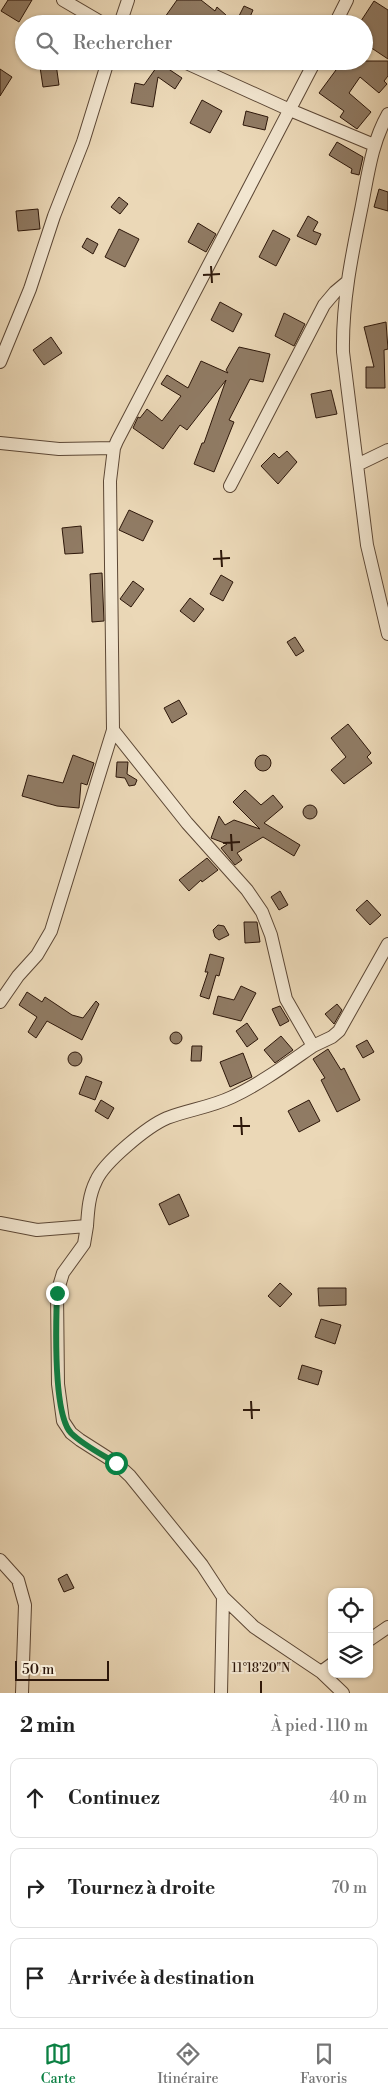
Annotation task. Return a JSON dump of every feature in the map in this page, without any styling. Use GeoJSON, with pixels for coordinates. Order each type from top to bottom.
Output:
{"type":"FeatureCollection","features":[{"type":"Feature","properties":{"kind":"street"},"geometry":{"type":"LineString","coordinates":[[63,0],[89,15]]}},
{"type":"Feature","properties":{"kind":"street"},"geometry":{"type":"LineString","coordinates":[[123,15],[128,0]]}},
{"type":"Feature","properties":{"kind":"street"},"geometry":{"type":"LineString","coordinates":[[340,15],[347,0]]}},
{"type":"Feature","properties":{"kind":"street"},"geometry":{"type":"LineString","coordinates":[[0,362],[30,289],[54,216],[83,142],[105,70]]}},
{"type":"Feature","properties":{"kind":"street"},"geometry":{"type":"LineString","coordinates":[[202,70],[374,145]]}},
{"type":"Feature","properties":{"kind":"street"},"geometry":{"type":"LineString","coordinates":[[0,1002],[18,976],[37,955],[51,932],[113,730],[110,481],[114,448],[310,70]]}},
{"type":"Feature","properties":{"kind":"street"},"geometry":{"type":"LineString","coordinates":[[388,114],[374,145],[347,282],[343,320],[343,352],[367,545],[388,634]]}},
{"type":"Feature","properties":{"kind":"street"},"geometry":{"type":"LineString","coordinates":[[230,486],[324,305],[347,282]]}},
{"type":"Feature","properties":{"kind":"street"},"geometry":{"type":"LineString","coordinates":[[0,443],[59,449],[114,448]]}},
{"type":"Feature","properties":{"kind":"street"},"geometry":{"type":"LineString","coordinates":[[357,465],[388,450]]}},
{"type":"Feature","properties":{"kind":"street"},"geometry":{"type":"LineString","coordinates":[[113,730],[187,823],[247,890],[262,912],[271,935],[286,999],[313,1046]]}},
{"type":"Feature","properties":{"kind":"street"},"geometry":{"type":"LineString","coordinates":[[343,1693],[340,1688],[321,1672],[254,1627],[223,1597],[202,1565],[130,1476],[116,1463],[76,1437],[63,1422],[58,1384],[57,1293],[63,1273],[84,1244],[90,1198],[96,1179],[107,1166],[144,1133],[165,1119],[212,1106],[234,1096],[313,1046],[332,1037],[339,1031],[388,944]]}},
{"type":"Feature","properties":{"kind":"street"},"geometry":{"type":"LineString","coordinates":[[0,1223],[37,1230],[87,1226]]}},
{"type":"Feature","properties":{"kind":"street"},"geometry":{"type":"LineString","coordinates":[[0,1560],[18,1580],[25,1606],[22,1693]]}},
{"type":"Feature","properties":{"kind":"street"},"geometry":{"type":"LineString","coordinates":[[221,1693],[223,1597]]}},
{"type":"Feature","properties":{"kind":"street"},"geometry":{"type":"LineString","coordinates":[[373,1637],[388,1627]]}},
{"type":"Feature","properties":{"kind":"street"},"geometry":{"type":"LineString","coordinates":[[321,1672],[328,1667]]}},
{"type":"Feature","properties":{"kind":"building"},"geometry":{"type":"Polygon","coordinates":[[[8,0],[32,0],[23,15],[15,15],[15,20],[1,11],[8,0]]]}},
{"type":"Feature","properties":{"kind":"building"},"geometry":{"type":"Polygon","coordinates":[[[177,0],[201,0],[215,11],[217,7],[226,15],[166,15],[177,0]]]}},
{"type":"Feature","properties":{"kind":"building"},"geometry":{"type":"Polygon","coordinates":[[[374,1],[388,10],[388,59],[373,49],[373,15],[365,15],[374,1]]]}},
{"type":"Feature","properties":{"kind":"building"},"geometry":{"type":"Polygon","coordinates":[[[244,6],[253,10],[251,15],[240,15],[244,6]]]}},
{"type":"Feature","properties":{"kind":"building"},"geometry":{"type":"Polygon","coordinates":[[[373,61],[388,61],[388,76],[384,81],[387,84],[379,93],[360,77],[349,93],[371,112],[357,129],[340,117],[344,111],[319,93],[336,70],[373,70],[373,61]]]}},
{"type":"Feature","properties":{"kind":"building"},"geometry":{"type":"Polygon","coordinates":[[[0,69],[12,77],[0,96],[0,69]]]}},
{"type":"Feature","properties":{"kind":"building"},"geometry":{"type":"Polygon","coordinates":[[[40,70],[57,70],[59,85],[43,87],[40,70]]]}},
{"type":"Feature","properties":{"kind":"building"},"geometry":{"type":"Polygon","coordinates":[[[155,70],[170,70],[182,78],[175,89],[158,77],[153,107],[131,103],[135,83],[144,85],[155,70]]]}},
{"type":"Feature","properties":{"kind":"building"},"geometry":{"type":"Polygon","coordinates":[[[202,100],[222,111],[210,133],[190,123],[202,100]]]}},
{"type":"Feature","properties":{"kind":"building"},"geometry":{"type":"Polygon","coordinates":[[[246,111],[268,117],[265,130],[243,125],[246,111]]]}},
{"type":"Feature","properties":{"kind":"building"},"geometry":{"type":"Polygon","coordinates":[[[337,142],[363,157],[359,175],[351,173],[352,169],[329,155],[337,142]]]}},
{"type":"Feature","properties":{"kind":"building"},"geometry":{"type":"Polygon","coordinates":[[[379,189],[388,192],[388,211],[374,207],[379,189]]]}},
{"type":"Feature","properties":{"kind":"building"},"geometry":{"type":"Polygon","coordinates":[[[119,197],[128,204],[120,214],[111,207],[119,197]]]}},
{"type":"Feature","properties":{"kind":"building"},"geometry":{"type":"Polygon","coordinates":[[[38,209],[40,229],[18,231],[16,211],[38,209]]]}},
{"type":"Feature","properties":{"kind":"building"},"geometry":{"type":"Polygon","coordinates":[[[308,216],[318,222],[313,231],[321,234],[316,245],[297,236],[308,216]]]}},
{"type":"Feature","properties":{"kind":"building"},"geometry":{"type":"Polygon","coordinates":[[[198,223],[216,234],[206,252],[188,242],[198,223]]]}},
{"type":"Feature","properties":{"kind":"building"},"geometry":{"type":"Polygon","coordinates":[[[119,229],[139,239],[125,267],[105,257],[119,229]]]}},
{"type":"Feature","properties":{"kind":"building"},"geometry":{"type":"Polygon","coordinates":[[[273,230],[290,239],[276,266],[259,257],[273,230]]]}},
{"type":"Feature","properties":{"kind":"building"},"geometry":{"type":"Polygon","coordinates":[[[87,238],[98,244],[93,254],[82,247],[87,238]]]}},
{"type":"Feature","properties":{"kind":"building"},"geometry":{"type":"Polygon","coordinates":[[[220,302],[242,314],[233,332],[211,320],[220,302]]]}},
{"type":"Feature","properties":{"kind":"building"},"geometry":{"type":"Polygon","coordinates":[[[284,313],[305,324],[294,346],[275,336],[284,313]]]}},
{"type":"Feature","properties":{"kind":"building"},"geometry":{"type":"Polygon","coordinates":[[[386,322],[388,349],[384,350],[385,388],[366,388],[366,367],[374,367],[364,327],[386,322]]]}},
{"type":"Feature","properties":{"kind":"building"},"geometry":{"type":"Polygon","coordinates":[[[51,337],[62,353],[44,365],[33,350],[51,337]]]}},
{"type":"Feature","properties":{"kind":"building"},"geometry":{"type":"Polygon","coordinates":[[[239,347],[270,354],[263,382],[250,379],[229,420],[234,422],[214,472],[194,464],[202,443],[204,443],[226,380],[187,430],[180,425],[163,449],[133,428],[138,417],[140,418],[147,409],[162,421],[181,396],[161,384],[167,375],[188,388],[201,361],[228,373],[226,370],[239,347]]]}},
{"type":"Feature","properties":{"kind":"building"},"geometry":{"type":"Polygon","coordinates":[[[331,390],[337,414],[316,418],[311,394],[331,390]]]}},
{"type":"Feature","properties":{"kind":"building"},"geometry":{"type":"Polygon","coordinates":[[[287,451],[297,462],[278,484],[261,466],[274,453],[279,458],[287,451]]]}},
{"type":"Feature","properties":{"kind":"building"},"geometry":{"type":"Polygon","coordinates":[[[129,510],[153,521],[143,541],[119,530],[129,510]]]}},
{"type":"Feature","properties":{"kind":"building"},"geometry":{"type":"Polygon","coordinates":[[[81,526],[83,553],[65,554],[62,528],[81,526]]]}},
{"type":"Feature","properties":{"kind":"building"},"geometry":{"type":"Polygon","coordinates":[[[102,573],[104,621],[92,622],[90,574],[102,573]]]}},
{"type":"Feature","properties":{"kind":"building"},"geometry":{"type":"Polygon","coordinates":[[[221,575],[233,582],[223,601],[210,594],[221,575]]]}},
{"type":"Feature","properties":{"kind":"building"},"geometry":{"type":"Polygon","coordinates":[[[133,581],[144,589],[131,607],[120,599],[133,581]]]}},
{"type":"Feature","properties":{"kind":"building"},"geometry":{"type":"Polygon","coordinates":[[[190,598],[204,609],[194,622],[180,611],[190,598]]]}},
{"type":"Feature","properties":{"kind":"building"},"geometry":{"type":"Polygon","coordinates":[[[295,637],[304,651],[296,656],[287,642],[295,637]]]}},
{"type":"Feature","properties":{"kind":"building"},"geometry":{"type":"Polygon","coordinates":[[[179,700],[187,714],[172,723],[164,708],[179,700]]]}},
{"type":"Feature","properties":{"kind":"building"},"geometry":{"type":"Polygon","coordinates":[[[348,724],[371,753],[367,757],[372,763],[344,784],[331,770],[346,757],[331,738],[348,724]]]}},
{"type":"Feature","properties":{"kind":"building"},"geometry":{"type":"Polygon","coordinates":[[[73,755],[94,763],[87,785],[81,783],[79,808],[57,806],[22,796],[28,775],[63,783],[73,755]]]}},
{"type":"Feature","properties":{"kind":"building"},"geometry":{"type":"Polygon","coordinates":[[[263,755],[271,763],[263,771],[255,763],[263,755]]]}},
{"type":"Feature","properties":{"kind":"building"},"geometry":{"type":"Polygon","coordinates":[[[117,762],[128,762],[127,774],[137,780],[135,785],[129,786],[125,778],[116,777],[117,762]]]}},
{"type":"Feature","properties":{"kind":"building"},"geometry":{"type":"Polygon","coordinates":[[[245,790],[261,805],[273,795],[283,807],[264,823],[300,845],[294,856],[263,837],[237,853],[242,860],[235,865],[221,848],[227,844],[211,838],[219,816],[225,825],[234,820],[260,829],[233,802],[245,790]]]}},
{"type":"Feature","properties":{"kind":"building"},"geometry":{"type":"Polygon","coordinates":[[[310,805],[315,807],[317,812],[315,817],[310,819],[305,817],[303,812],[305,807],[310,805]]]}},
{"type":"Feature","properties":{"kind":"building"},"geometry":{"type":"Polygon","coordinates":[[[207,858],[218,870],[202,882],[201,880],[189,891],[179,880],[207,858]]]}},
{"type":"Feature","properties":{"kind":"building"},"geometry":{"type":"Polygon","coordinates":[[[280,891],[288,905],[279,910],[271,897],[280,891]]]}},
{"type":"Feature","properties":{"kind":"building"},"geometry":{"type":"Polygon","coordinates":[[[367,900],[381,915],[370,925],[356,910],[367,900]]]}},
{"type":"Feature","properties":{"kind":"building"},"geometry":{"type":"Polygon","coordinates":[[[244,922],[257,922],[260,942],[245,943],[244,922]]]}},
{"type":"Feature","properties":{"kind":"building"},"geometry":{"type":"Polygon","coordinates":[[[218,925],[224,926],[229,935],[219,940],[215,937],[213,930],[218,925]]]}},
{"type":"Feature","properties":{"kind":"building"},"geometry":{"type":"Polygon","coordinates":[[[210,954],[224,958],[219,976],[216,975],[209,999],[200,996],[208,972],[205,972],[210,954]]]}},
{"type":"Feature","properties":{"kind":"building"},"geometry":{"type":"Polygon","coordinates":[[[241,986],[256,993],[241,1021],[213,1014],[218,996],[234,1000],[241,986]]]}},
{"type":"Feature","properties":{"kind":"building"},"geometry":{"type":"Polygon","coordinates":[[[27,992],[42,1002],[45,997],[72,1015],[83,1018],[96,1001],[99,1004],[82,1040],[47,1021],[36,1038],[28,1032],[37,1017],[19,1005],[27,992]]]}},
{"type":"Feature","properties":{"kind":"building"},"geometry":{"type":"Polygon","coordinates":[[[337,1004],[342,1010],[334,1024],[325,1014],[337,1004]]]}},
{"type":"Feature","properties":{"kind":"building"},"geometry":{"type":"Polygon","coordinates":[[[280,1006],[289,1021],[280,1026],[272,1009],[280,1006]]]}},
{"type":"Feature","properties":{"kind":"building"},"geometry":{"type":"Polygon","coordinates":[[[247,1023],[258,1039],[247,1047],[236,1031],[247,1023]]]}},
{"type":"Feature","properties":{"kind":"building"},"geometry":{"type":"Polygon","coordinates":[[[174,1032],[178,1032],[182,1038],[178,1044],[174,1044],[170,1040],[170,1036],[174,1032]]]}},
{"type":"Feature","properties":{"kind":"building"},"geometry":{"type":"Polygon","coordinates":[[[281,1036],[293,1050],[275,1063],[264,1050],[281,1036]]]}},
{"type":"Feature","properties":{"kind":"building"},"geometry":{"type":"Polygon","coordinates":[[[367,1040],[374,1052],[363,1058],[356,1046],[367,1040]]]}},
{"type":"Feature","properties":{"kind":"building"},"geometry":{"type":"Polygon","coordinates":[[[192,1046],[202,1046],[201,1061],[191,1061],[192,1046]]]}},
{"type":"Feature","properties":{"kind":"building"},"geometry":{"type":"Polygon","coordinates":[[[328,1049],[341,1070],[344,1068],[360,1100],[337,1112],[321,1080],[325,1078],[313,1059],[328,1049]]]}},
{"type":"Feature","properties":{"kind":"building"},"geometry":{"type":"Polygon","coordinates":[[[72,1052],[78,1052],[82,1059],[78,1066],[72,1066],[68,1062],[68,1056],[72,1052]]]}},
{"type":"Feature","properties":{"kind":"building"},"geometry":{"type":"Polygon","coordinates":[[[243,1053],[252,1077],[230,1087],[220,1062],[243,1053]]]}},
{"type":"Feature","properties":{"kind":"building"},"geometry":{"type":"Polygon","coordinates":[[[86,1076],[102,1082],[95,1100],[79,1094],[86,1076]]]}},
{"type":"Feature","properties":{"kind":"building"},"geometry":{"type":"Polygon","coordinates":[[[101,1100],[114,1108],[108,1119],[95,1111],[101,1100]]]}},
{"type":"Feature","properties":{"kind":"building"},"geometry":{"type":"Polygon","coordinates":[[[309,1100],[320,1121],[299,1132],[288,1111],[309,1100]]]}},
{"type":"Feature","properties":{"kind":"building"},"geometry":{"type":"Polygon","coordinates":[[[179,1194],[189,1216],[169,1225],[159,1204],[179,1194]]]}},
{"type":"Feature","properties":{"kind":"building"},"geometry":{"type":"Polygon","coordinates":[[[280,1283],[292,1294],[280,1307],[268,1296],[280,1283]]]}},
{"type":"Feature","properties":{"kind":"building"},"geometry":{"type":"Polygon","coordinates":[[[318,1288],[346,1288],[346,1305],[319,1306],[318,1288]]]}},
{"type":"Feature","properties":{"kind":"building"},"geometry":{"type":"Polygon","coordinates":[[[321,1319],[341,1325],[335,1344],[315,1337],[321,1319]]]}},
{"type":"Feature","properties":{"kind":"building"},"geometry":{"type":"Polygon","coordinates":[[[302,1365],[322,1371],[318,1385],[298,1379],[302,1365]]]}},
{"type":"Feature","properties":{"kind":"building"},"geometry":{"type":"Polygon","coordinates":[[[67,1574],[74,1588],[64,1592],[58,1579],[67,1574]]]}},
{"type":"Feature","properties":{"kind":"route"},"geometry":{"type":"LineString","coordinates":[[57,1293],[58,1384],[63,1422],[71,1433],[80,1440],[116,1463]]}}]}
